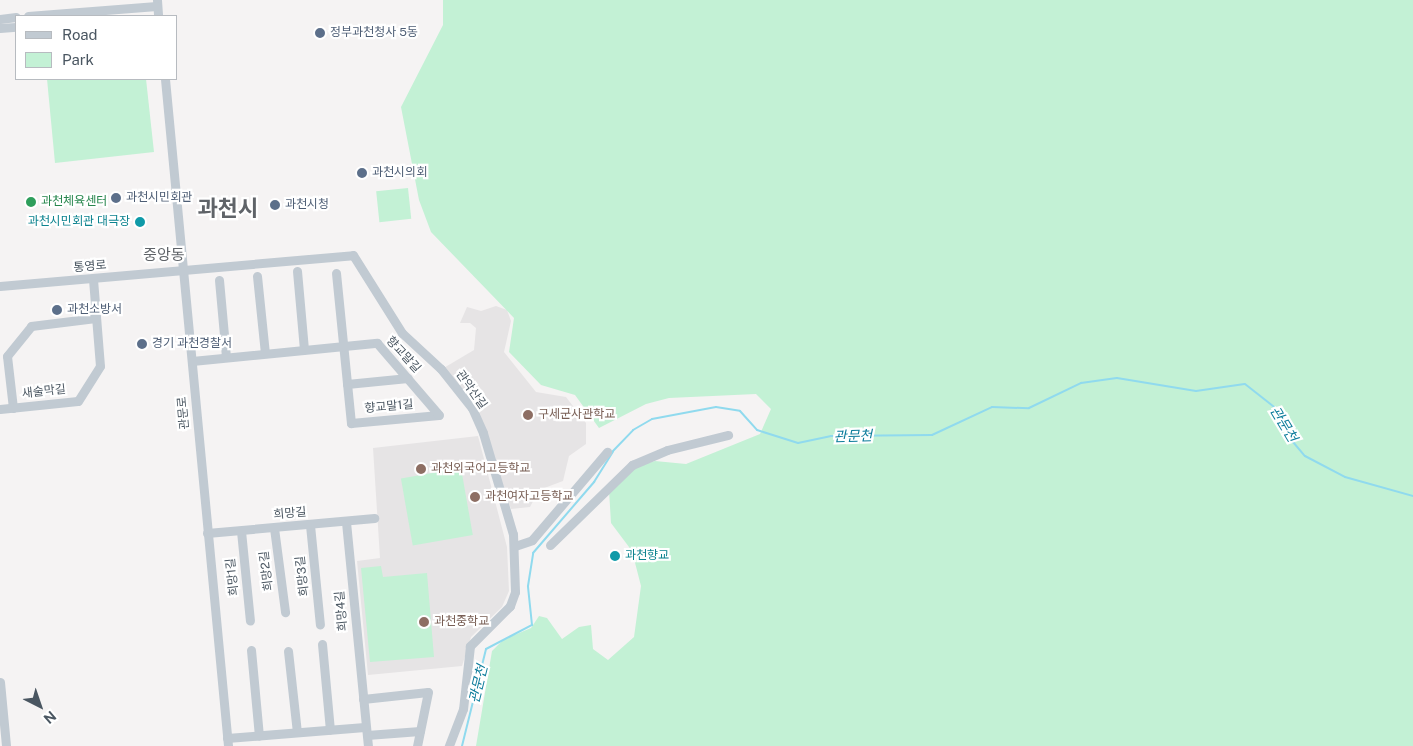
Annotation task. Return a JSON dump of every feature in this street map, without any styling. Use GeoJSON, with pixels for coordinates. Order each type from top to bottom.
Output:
{"type":"FeatureCollection","features":[{"type":"Feature","properties":{"kind":"street"},"geometry":{"type":"LineString","coordinates":[[38,15],[157,3]]}},
{"type":"Feature","properties":{"kind":"street"},"geometry":{"type":"LineString","coordinates":[[0,18],[15,17]]}},
{"type":"Feature","properties":{"kind":"street"},"geometry":{"type":"LineString","coordinates":[[0,28],[15,27]]}},
{"type":"Feature","properties":{"kind":"street","name":"관문로"},"geometry":{"type":"LineString","coordinates":[[165,80],[228,742]]}},
{"type":"Feature","properties":{"kind":"street","name":"관악산길"},"geometry":{"type":"LineString","coordinates":[[183,270],[354,255],[402,333],[441,369],[472,408],[483,433],[515,546],[515,592],[510,606],[470,646],[463,709],[450,746]]}},
{"type":"Feature","properties":{"kind":"street","name":"통영로"},"geometry":{"type":"LineString","coordinates":[[0,286],[93,280],[183,270]]}},
{"type":"Feature","properties":{"kind":"street"},"geometry":{"type":"LineString","coordinates":[[298,271],[304,350]]}},
{"type":"Feature","properties":{"kind":"street","name":"향교말1길"},"geometry":{"type":"LineString","coordinates":[[336,272],[350,422],[439,415]]}},
{"type":"Feature","properties":{"kind":"street"},"geometry":{"type":"LineString","coordinates":[[258,276],[265,353]]}},
{"type":"Feature","properties":{"kind":"street","name":"새술막길"},"geometry":{"type":"LineString","coordinates":[[0,409],[78,401],[100,366],[93,280]]}},
{"type":"Feature","properties":{"kind":"street"},"geometry":{"type":"LineString","coordinates":[[219,280],[226,357]]}},
{"type":"Feature","properties":{"kind":"street","name":"새술막길"},"geometry":{"type":"LineString","coordinates":[[14,408],[7,356],[31,326],[96,318]]}},
{"type":"Feature","properties":{"kind":"street","name":"향교말길"},"geometry":{"type":"LineString","coordinates":[[192,360],[377,343],[439,415]]}},
{"type":"Feature","properties":{"kind":"street"},"geometry":{"type":"LineString","coordinates":[[347,384],[408,378]]}},
{"type":"Feature","properties":{"kind":"street"},"geometry":{"type":"LineString","coordinates":[[550,545],[632,465],[667,450],[728,435]]}},
{"type":"Feature","properties":{"kind":"street"},"geometry":{"type":"LineString","coordinates":[[515,546],[532,540],[607,452]]}},
{"type":"Feature","properties":{"kind":"street","name":"희망길"},"geometry":{"type":"LineString","coordinates":[[207,533],[374,518]]}},
{"type":"Feature","properties":{"kind":"street","name":"희망4길"},"geometry":{"type":"LineString","coordinates":[[346,522],[368,746]]}},
{"type":"Feature","properties":{"kind":"street","name":"희망3길"},"geometry":{"type":"LineString","coordinates":[[310,524],[320,625]]}},
{"type":"Feature","properties":{"kind":"street","name":"희망2길"},"geometry":{"type":"LineString","coordinates":[[274,528],[285,612]]}},
{"type":"Feature","properties":{"kind":"street","name":"희망1길"},"geometry":{"type":"LineString","coordinates":[[241,531],[250,621]]}},
{"type":"Feature","properties":{"kind":"street"},"geometry":{"type":"LineString","coordinates":[[322,644],[330,730]]}},
{"type":"Feature","properties":{"kind":"street"},"geometry":{"type":"LineString","coordinates":[[251,650],[259,736]]}},
{"type":"Feature","properties":{"kind":"street"},"geometry":{"type":"LineString","coordinates":[[288,651],[297,732]]}},
{"type":"Feature","properties":{"kind":"street"},"geometry":{"type":"LineString","coordinates":[[0,682],[6,746]]}},
{"type":"Feature","properties":{"kind":"street"},"geometry":{"type":"LineString","coordinates":[[362,698],[428,692],[417,746]]}},
{"type":"Feature","properties":{"kind":"street"},"geometry":{"type":"LineString","coordinates":[[228,742],[259,736],[330,730],[420,731]]}},
{"type":"Feature","properties":{"kind":"shaded area","name":"구세군사관학교"},"geometry":{"type":"Polygon","coordinates":[[[496,306],[507,310],[511,321],[504,352],[536,392],[566,397],[586,423],[586,444],[569,456],[563,481],[539,490],[530,507],[511,509],[485,432],[442,369],[474,350],[476,328],[470,323],[460,323],[467,307],[481,311],[496,306]]]}},
{"type":"Feature","properties":{"kind":"shaded area"},"geometry":{"type":"Polygon","coordinates":[[[478,436],[507,547],[509,591],[502,607],[471,637],[462,666],[368,675],[357,561],[380,558],[373,448],[478,436]]]}},
{"type":"Feature","properties":{"kind":"green space"},"geometry":{"type":"Polygon","coordinates":[[[443,0],[1413,0],[1413,746],[476,746],[492,651],[503,640],[531,628],[539,616],[547,618],[562,639],[579,627],[591,625],[593,649],[608,660],[634,637],[641,586],[632,551],[611,523],[609,490],[628,469],[655,461],[686,464],[760,434],[771,409],[756,394],[669,398],[646,404],[599,428],[575,395],[541,385],[509,352],[514,318],[431,232],[419,200],[401,107],[443,25],[443,0]]]}},
{"type":"Feature","properties":{"kind":"green space"},"geometry":{"type":"Polygon","coordinates":[[[47,80],[146,80],[154,152],[55,163],[47,80]]]}},
{"type":"Feature","properties":{"kind":"green space"},"geometry":{"type":"Polygon","coordinates":[[[408,188],[411,219],[379,222],[376,191],[408,188]]]}},
{"type":"Feature","properties":{"kind":"green space"},"geometry":{"type":"Polygon","coordinates":[[[461,468],[473,535],[413,546],[401,479],[461,468]]]}},
{"type":"Feature","properties":{"kind":"green space"},"geometry":{"type":"Polygon","coordinates":[[[381,566],[383,577],[427,573],[434,657],[370,662],[361,568],[381,566]]]}},
{"type":"Feature","properties":{"kind":"waterway","name":"관문천"},"geometry":{"type":"LineString","coordinates":[[462,746],[486,649],[532,625],[528,586],[533,553],[594,482],[613,451],[633,430],[652,419],[716,407],[740,411],[757,430],[798,443],[831,436],[932,435],[992,407],[1029,408],[1081,383],[1117,378],[1196,391],[1245,384],[1278,410],[1288,436],[1305,456],[1345,477],[1413,496]]}},
{"type":"Feature","properties":{"kind":"place","name":"정부과천청사 5동"},"geometry":{"type":"Point","coordinates":[320,33]}},
{"type":"Feature","properties":{"kind":"place","name":"과천시의회"},"geometry":{"type":"Point","coordinates":[362,173]}},
{"type":"Feature","properties":{"kind":"place","name":"과천시민회관"},"geometry":{"type":"Point","coordinates":[116,198]}},
{"type":"Feature","properties":{"kind":"place","name":"과천체육센터"},"geometry":{"type":"Point","coordinates":[31,202]}},
{"type":"Feature","properties":{"kind":"place","name":"과천시청"},"geometry":{"type":"Point","coordinates":[275,205]}},
{"type":"Feature","properties":{"kind":"place","name":"과천시민회관 대극장"},"geometry":{"type":"Point","coordinates":[140,222]}},
{"type":"Feature","properties":{"kind":"place","name":"과천소방서"},"geometry":{"type":"Point","coordinates":[57,310]}},
{"type":"Feature","properties":{"kind":"place","name":"경기 과천경찰서"},"geometry":{"type":"Point","coordinates":[142,344]}},
{"type":"Feature","properties":{"kind":"place","name":"구세군사관학교"},"geometry":{"type":"Point","coordinates":[528,415]}},
{"type":"Feature","properties":{"kind":"place","name":"과천외국어고등학교"},"geometry":{"type":"Point","coordinates":[421,469]}},
{"type":"Feature","properties":{"kind":"place","name":"과천여자고등학교"},"geometry":{"type":"Point","coordinates":[475,497]}},
{"type":"Feature","properties":{"kind":"place","name":"과천향교"},"geometry":{"type":"Point","coordinates":[615,556]}},
{"type":"Feature","properties":{"kind":"place","name":"과천중학교"},"geometry":{"type":"Point","coordinates":[424,622]}},
{"type":"Feature","properties":{"kind":"district","name":"과천시"},"geometry":{"type":"Point","coordinates":[228,209]}},
{"type":"Feature","properties":{"kind":"district","name":"중앙동"},"geometry":{"type":"Point","coordinates":[164,255]}}]}
